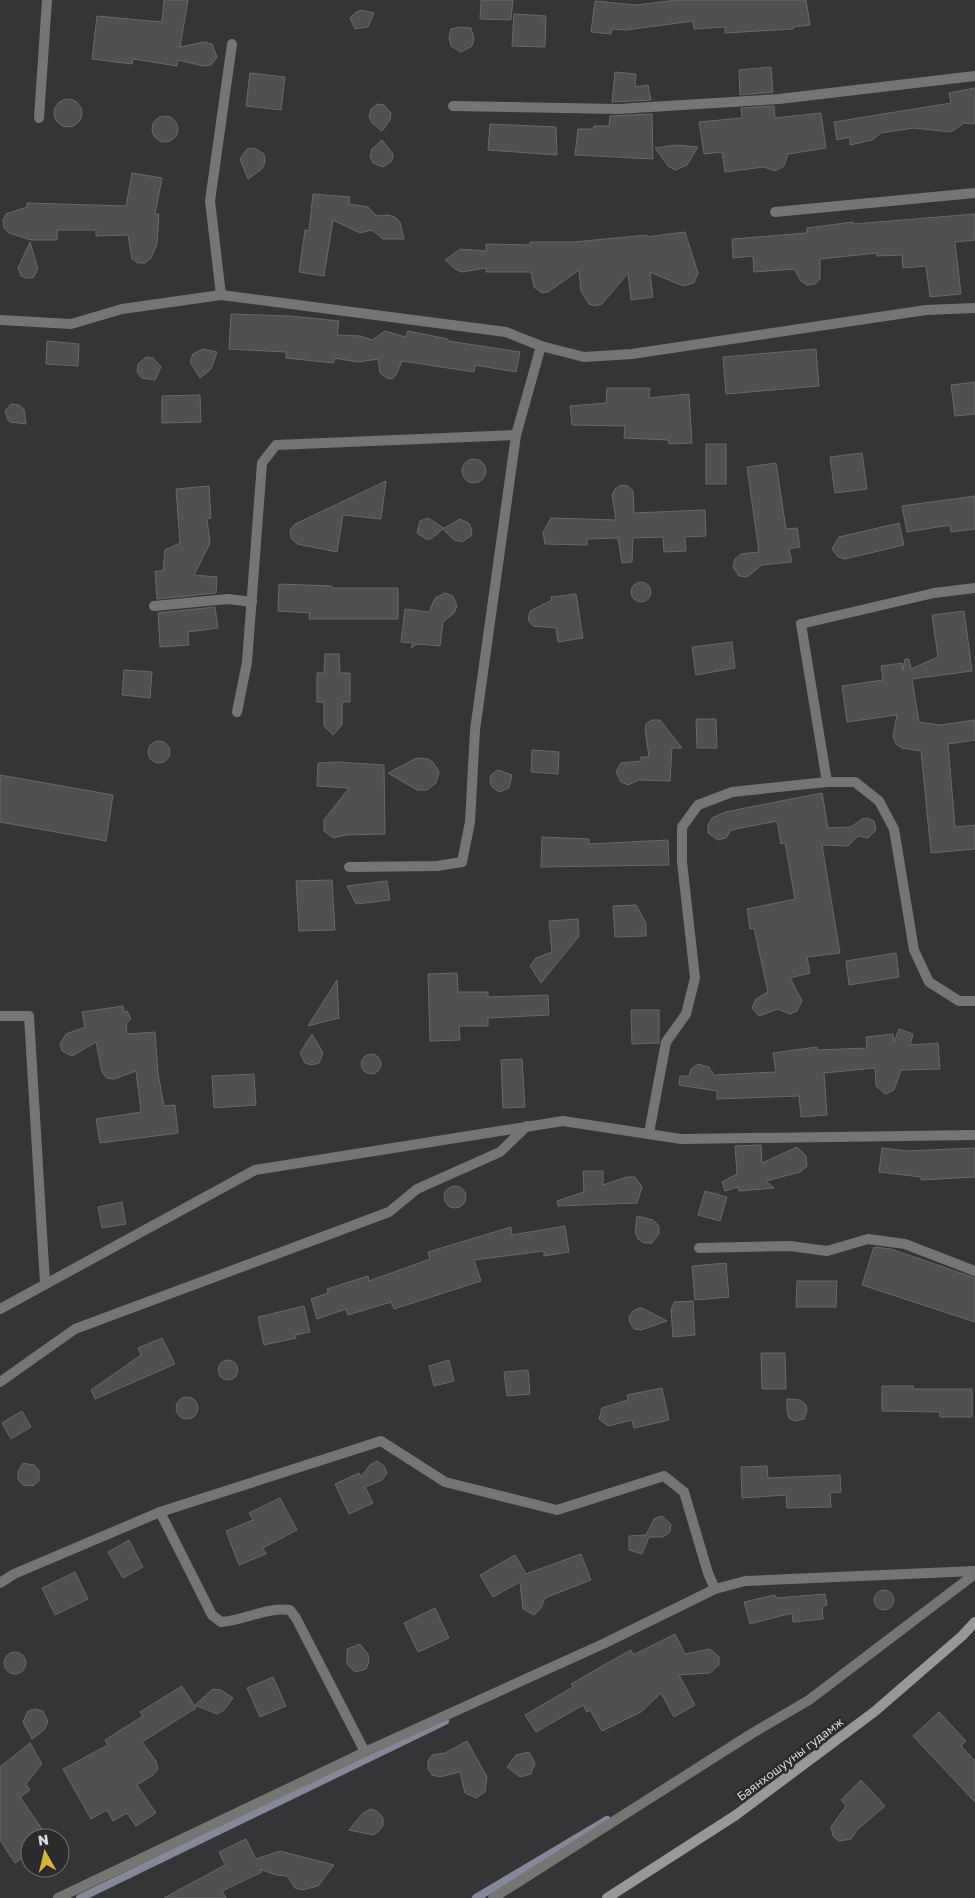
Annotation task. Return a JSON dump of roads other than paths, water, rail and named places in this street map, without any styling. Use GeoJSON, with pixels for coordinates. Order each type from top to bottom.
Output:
{"type":"FeatureCollection","features":[{"type":"Feature","properties":{"kind":"main road","name":"Баянхошууны гудамж"},"geometry":{"type":"LineString","coordinates":[[607,1898],[736,1815],[867,1718],[962,1636],[975,1622]]}},
{"type":"Feature","properties":{"kind":"street"},"geometry":{"type":"LineString","coordinates":[[39,118],[47,0]]}},
{"type":"Feature","properties":{"kind":"street"},"geometry":{"type":"LineString","coordinates":[[221,295],[210,201],[232,44]]}},
{"type":"Feature","properties":{"kind":"street"},"geometry":{"type":"LineString","coordinates":[[453,106],[627,108],[779,99],[975,76]]}},
{"type":"Feature","properties":{"kind":"street"},"geometry":{"type":"LineString","coordinates":[[775,212],[975,193]]}},
{"type":"Feature","properties":{"kind":"street"},"geometry":{"type":"LineString","coordinates":[[0,320],[71,324],[122,309],[221,295],[506,332],[541,346],[584,356],[632,354],[926,310],[975,308]]}},
{"type":"Feature","properties":{"kind":"street"},"geometry":{"type":"LineString","coordinates":[[348,867],[437,866],[462,862],[470,822],[475,730],[516,435],[541,346]]}},
{"type":"Feature","properties":{"kind":"street"},"geometry":{"type":"LineString","coordinates":[[237,712],[247,662],[262,463],[276,445],[516,435]]}},
{"type":"Feature","properties":{"kind":"street"},"geometry":{"type":"LineString","coordinates":[[827,782],[801,624],[934,593],[975,588]]}},
{"type":"Feature","properties":{"kind":"street"},"geometry":{"type":"LineString","coordinates":[[154,606],[228,599],[252,602]]}},
{"type":"Feature","properties":{"kind":"street"},"geometry":{"type":"LineString","coordinates":[[649,1133],[666,1042],[686,1014],[695,978],[682,862],[682,827],[698,805],[732,792],[827,782],[855,782],[879,801],[894,829],[914,950],[929,982],[959,1001],[975,1001]]}},
{"type":"Feature","properties":{"kind":"street"},"geometry":{"type":"LineString","coordinates":[[0,1016],[29,1016],[45,1283]]}},
{"type":"Feature","properties":{"kind":"street"},"geometry":{"type":"LineString","coordinates":[[0,1309],[255,1170],[563,1121],[682,1139],[975,1135]]}},
{"type":"Feature","properties":{"kind":"street"},"geometry":{"type":"LineString","coordinates":[[0,1382],[75,1329],[389,1212],[417,1189],[500,1152],[527,1126]]}},
{"type":"Feature","properties":{"kind":"street"},"geometry":{"type":"LineString","coordinates":[[699,1248],[790,1246],[827,1251],[868,1239],[905,1244],[975,1271]]}},
{"type":"Feature","properties":{"kind":"street"},"geometry":{"type":"LineString","coordinates":[[0,1583],[14,1574],[160,1512],[381,1441],[446,1482],[557,1510],[664,1476],[684,1492],[708,1573],[716,1589]]}},
{"type":"Feature","properties":{"kind":"street"},"geometry":{"type":"LineString","coordinates":[[160,1512],[212,1615],[221,1622],[236,1621],[277,1608],[290,1610],[296,1618],[365,1752]]}},
{"type":"Feature","properties":{"kind":"street"},"geometry":{"type":"LineString","coordinates":[[58,1898],[365,1752],[603,1644],[716,1589],[745,1581],[975,1572]]}},
{"type":"Feature","properties":{"kind":"street"},"geometry":{"type":"LineString","coordinates":[[493,1898],[751,1734],[809,1700],[975,1572]]}},
{"type":"Feature","properties":{"kind":"waterway"},"geometry":{"type":"LineString","coordinates":[[80,1898],[445,1721]]}},
{"type":"Feature","properties":{"kind":"waterway"},"geometry":{"type":"LineString","coordinates":[[476,1898],[607,1820]]}}]}
